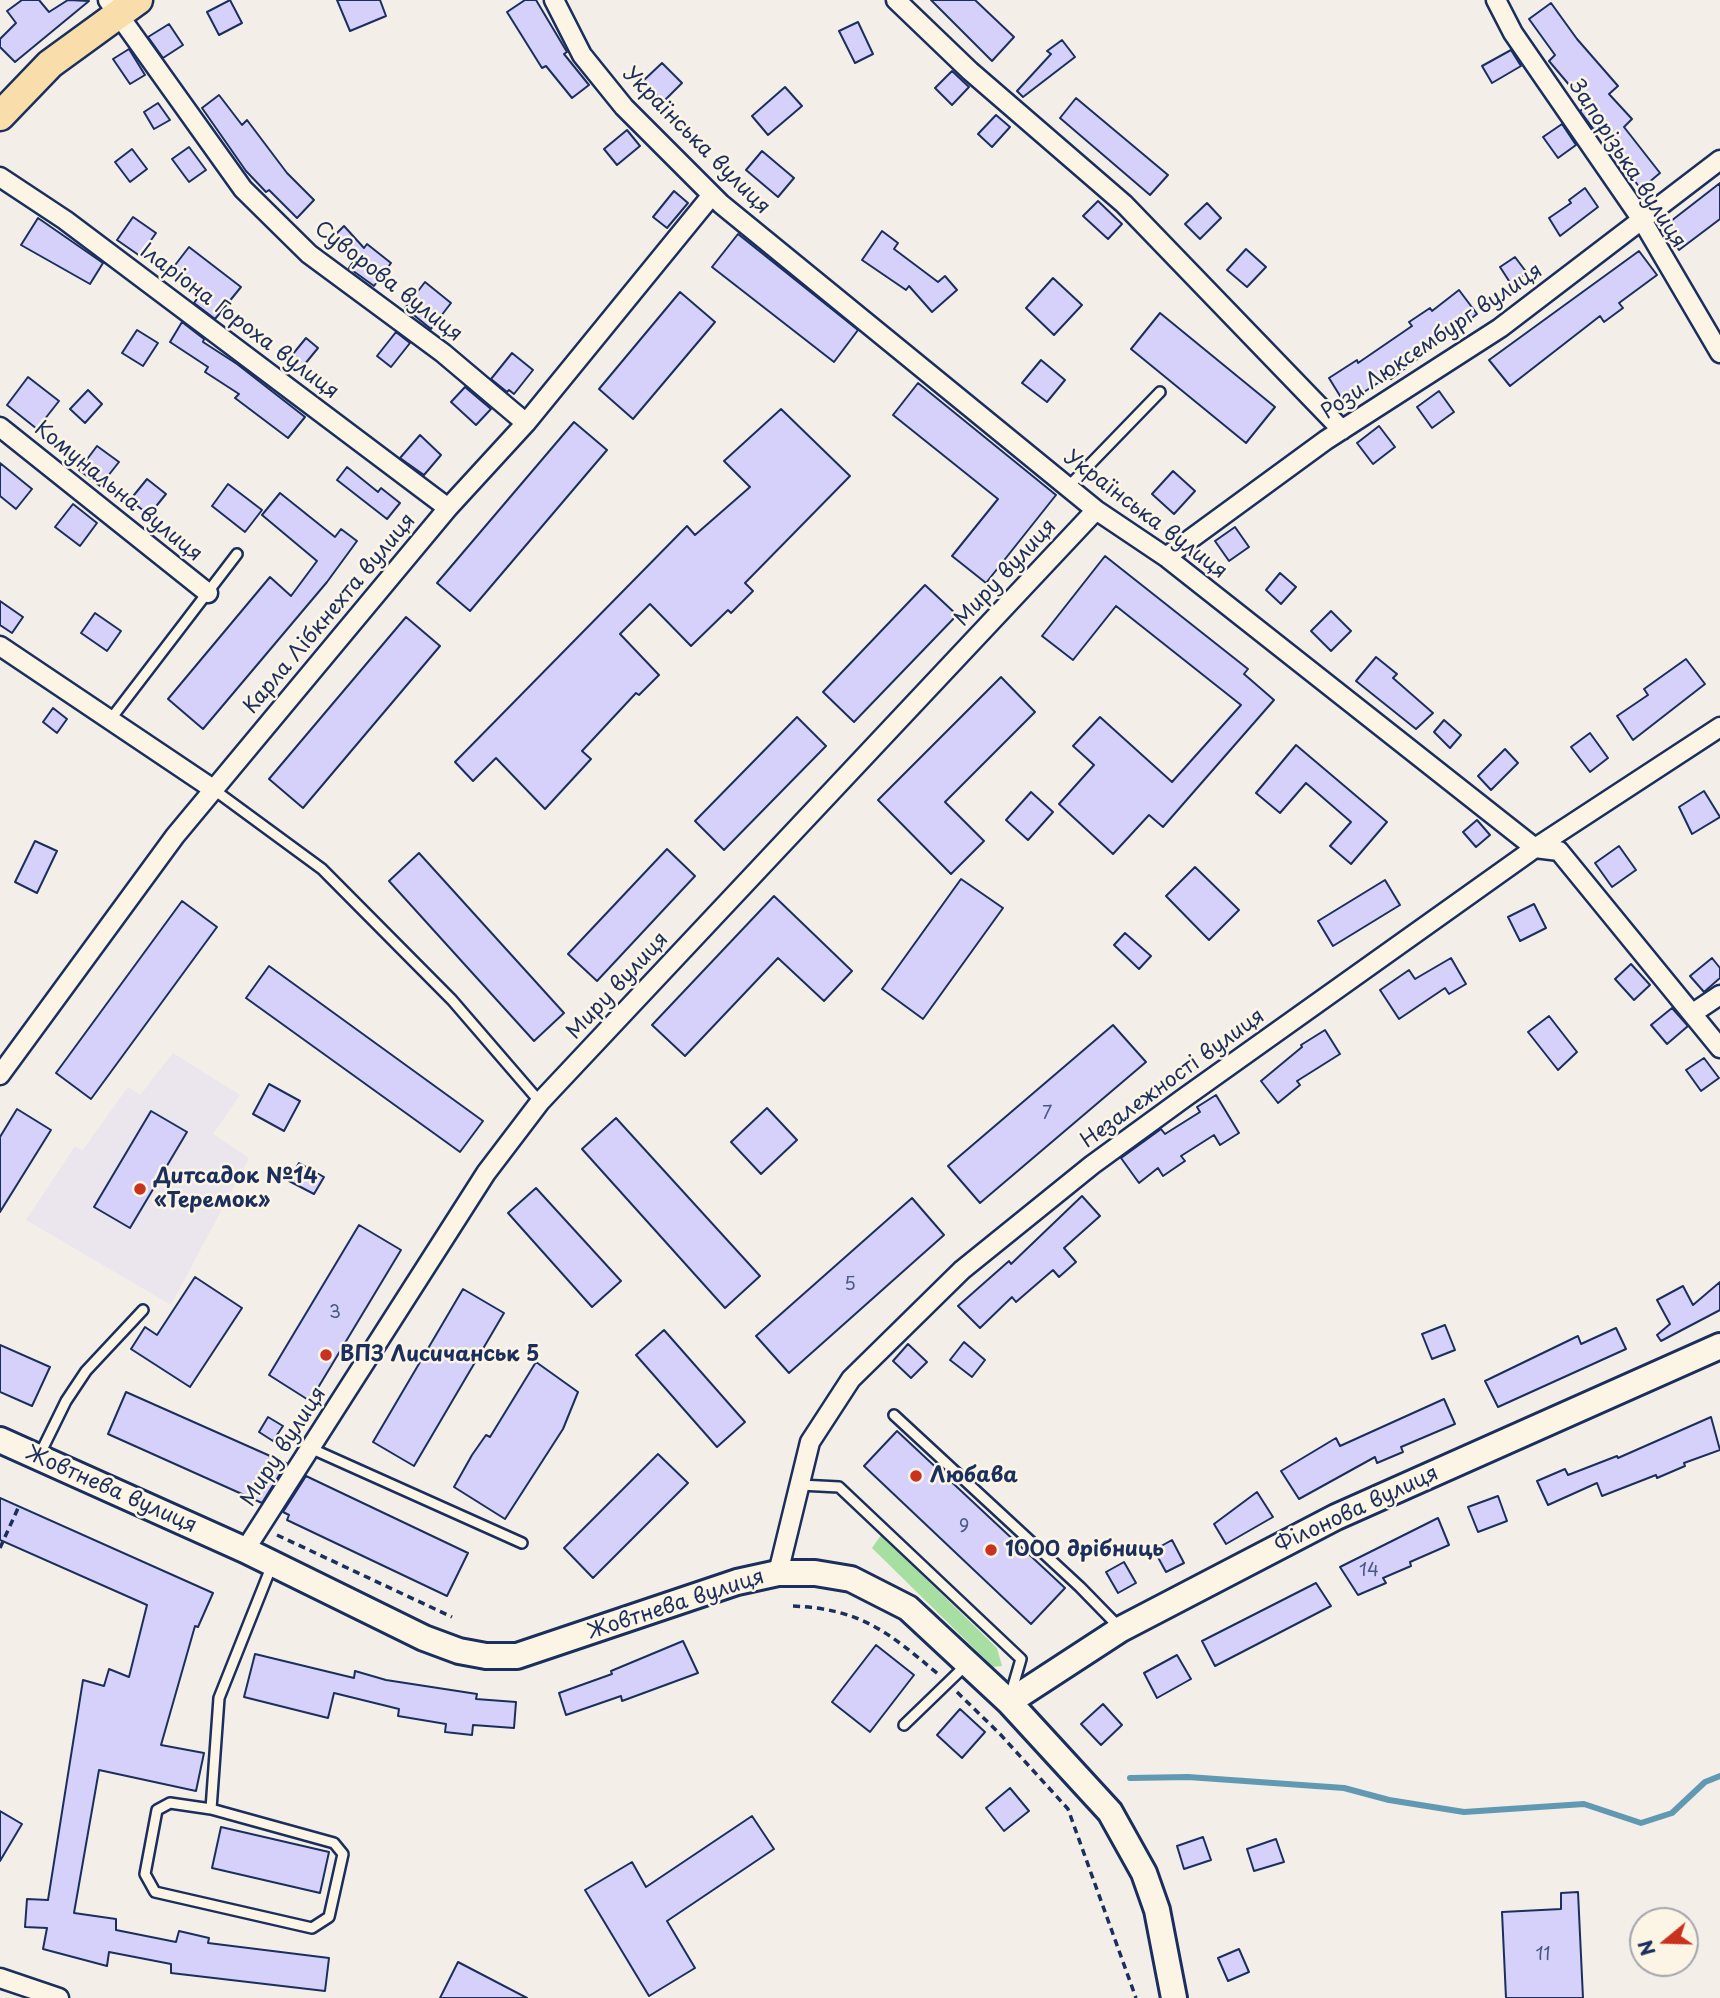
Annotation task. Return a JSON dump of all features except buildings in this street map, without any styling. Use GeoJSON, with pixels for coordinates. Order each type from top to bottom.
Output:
{"type":"FeatureCollection","features":[{"type":"Feature","properties":{"kind":"main road"},"geometry":{"type":"LineString","coordinates":[[0,116],[50,64],[121,5]]}},
{"type":"Feature","properties":{"kind":"main road","name":"Філонова вулиця"},"geometry":{"type":"LineString","coordinates":[[1009,1702],[1121,1629],[1336,1517],[1720,1346]]}},
{"type":"Feature","properties":{"kind":"main road","name":"Жовтнева вулиця"},"geometry":{"type":"LineString","coordinates":[[0,1440],[273,1563],[424,1638],[459,1651],[486,1656],[517,1657],[737,1582],[778,1573],[815,1573],[851,1579],[908,1608],[1009,1702],[1090,1789],[1128,1842],[1157,1910],[1170,1995]]}},
{"type":"Feature","properties":{"kind":"street","name":"Українська вулиця"},"geometry":{"type":"LineString","coordinates":[[554,0],[582,55],[624,107],[712,195],[1096,510],[1166,557],[1535,848],[1559,850],[1720,1048]]}},
{"type":"Feature","properties":{"kind":"street"},"geometry":{"type":"LineString","coordinates":[[896,0],[970,71],[1124,204],[1342,430]]}},
{"type":"Feature","properties":{"kind":"street","name":"Запорізька вулиця"},"geometry":{"type":"LineString","coordinates":[[1496,0],[1513,33],[1642,220],[1720,353]]}},
{"type":"Feature","properties":{"kind":"street","name":"Суворова вулиця"},"geometry":{"type":"LineString","coordinates":[[121,5],[243,189],[309,254],[443,353],[526,423]]}},
{"type":"Feature","properties":{"kind":"street","name":"Рози Люксембург вулиця"},"geometry":{"type":"LineString","coordinates":[[1166,557],[1342,430],[1500,328],[1720,160]]}},
{"type":"Feature","properties":{"kind":"street","name":"Іларіона Гороха вулиця"},"geometry":{"type":"LineString","coordinates":[[0,177],[65,220],[448,508]]}},
{"type":"Feature","properties":{"kind":"street","name":"Карла Лібкнехта вулиця"},"geometry":{"type":"LineString","coordinates":[[0,1075],[175,836],[448,508],[526,423],[712,195]]}},
{"type":"Feature","properties":{"kind":"street","name":"Комунальна вулиця"},"geometry":{"type":"LineString","coordinates":[[0,427],[208,593]]}},
{"type":"Feature","properties":{"kind":"street","name":"Миру вулиця"},"geometry":{"type":"LineString","coordinates":[[245,1550],[486,1173],[540,1102],[1096,510]]}},
{"type":"Feature","properties":{"kind":"street"},"geometry":{"type":"LineString","coordinates":[[0,646],[214,789]]}},
{"type":"Feature","properties":{"kind":"street","name":"Незалежності вулиця"},"geometry":{"type":"LineString","coordinates":[[778,1573],[810,1442],[851,1379],[962,1270],[1092,1165],[1535,848],[1720,727]]}},
{"type":"Feature","properties":{"kind":"street"},"geometry":{"type":"LineString","coordinates":[[1693,1013],[1720,995]]}},
{"type":"Feature","properties":{"kind":"street"},"geometry":{"type":"LineString","coordinates":[[0,1978],[59,1998]]}},
{"type":"Feature","properties":{"kind":"lane"},"geometry":{"type":"LineString","coordinates":[[1068,487],[1160,392]]}},
{"type":"Feature","properties":{"kind":"lane"},"geometry":{"type":"LineString","coordinates":[[110,720],[237,554]]}},
{"type":"Feature","properties":{"kind":"lane"},"geometry":{"type":"LineString","coordinates":[[214,789],[321,869],[452,1000],[540,1102]]}},
{"type":"Feature","properties":{"kind":"lane"},"geometry":{"type":"LineString","coordinates":[[38,1457],[66,1401],[86,1371],[143,1310]]}},
{"type":"Feature","properties":{"kind":"lane"},"geometry":{"type":"LineString","coordinates":[[894,1415],[1070,1577],[1121,1629]]}},
{"type":"Feature","properties":{"kind":"lane"},"geometry":{"type":"LineString","coordinates":[[310,1448],[522,1543]]}},
{"type":"Feature","properties":{"kind":"lane"},"geometry":{"type":"LineString","coordinates":[[800,1485],[839,1487],[1021,1660],[1009,1702]]}},
{"type":"Feature","properties":{"kind":"lane"},"geometry":{"type":"LineString","coordinates":[[211,1809],[219,1698],[273,1563]]}},
{"type":"Feature","properties":{"kind":"lane"},"geometry":{"type":"LineString","coordinates":[[904,1725],[968,1664]]}},
{"type":"Feature","properties":{"kind":"lane"},"geometry":{"type":"LineString","coordinates":[[170,1803],[211,1809],[334,1843],[343,1854],[329,1917],[312,1928],[156,1892],[145,1874],[157,1810],[170,1803]]}},
{"type":"Feature","properties":{"kind":"path"},"geometry":{"type":"LineString","coordinates":[[0,1548],[19,1506]]}},
{"type":"Feature","properties":{"kind":"path"},"geometry":{"type":"LineString","coordinates":[[259,1527],[452,1617]]}},
{"type":"Feature","properties":{"kind":"path"},"geometry":{"type":"LineString","coordinates":[[793,1606],[833,1609],[867,1619],[948,1683],[1000,1734],[1068,1810],[1136,1998]]}},
{"type":"Feature","properties":{"kind":"shaded area","name":"Дитсадок №14 «Теремок»"},"geometry":{"type":"Polygon","coordinates":[[[173,1053],[240,1095],[213,1134],[249,1158],[171,1305],[26,1220],[75,1146],[82,1151],[128,1087],[140,1095],[173,1053]]]}},
{"type":"Feature","properties":{"kind":"green space"},"geometry":{"type":"Polygon","coordinates":[[[881,1535],[997,1648],[1002,1666],[993,1667],[872,1548],[881,1535]]]}},
{"type":"Feature","properties":{"kind":"waterway"},"geometry":{"type":"LineString","coordinates":[[1130,1778],[1188,1777],[1344,1788],[1389,1800],[1464,1812],[1584,1804],[1641,1823],[1672,1813],[1705,1782],[1720,1776]]}},
{"type":"Feature","properties":{"kind":"place","name":"Дитсадок №14 «Теремок»"},"geometry":{"type":"Point","coordinates":[140,1189]}},
{"type":"Feature","properties":{"kind":"place","name":"ВПЗ Лисичанськ 5"},"geometry":{"type":"Point","coordinates":[326,1355]}},
{"type":"Feature","properties":{"kind":"place","name":"Любава"},"geometry":{"type":"Point","coordinates":[916,1476]}},
{"type":"Feature","properties":{"kind":"place","name":"1000 дрібниць"},"geometry":{"type":"Point","coordinates":[991,1550]}}]}
